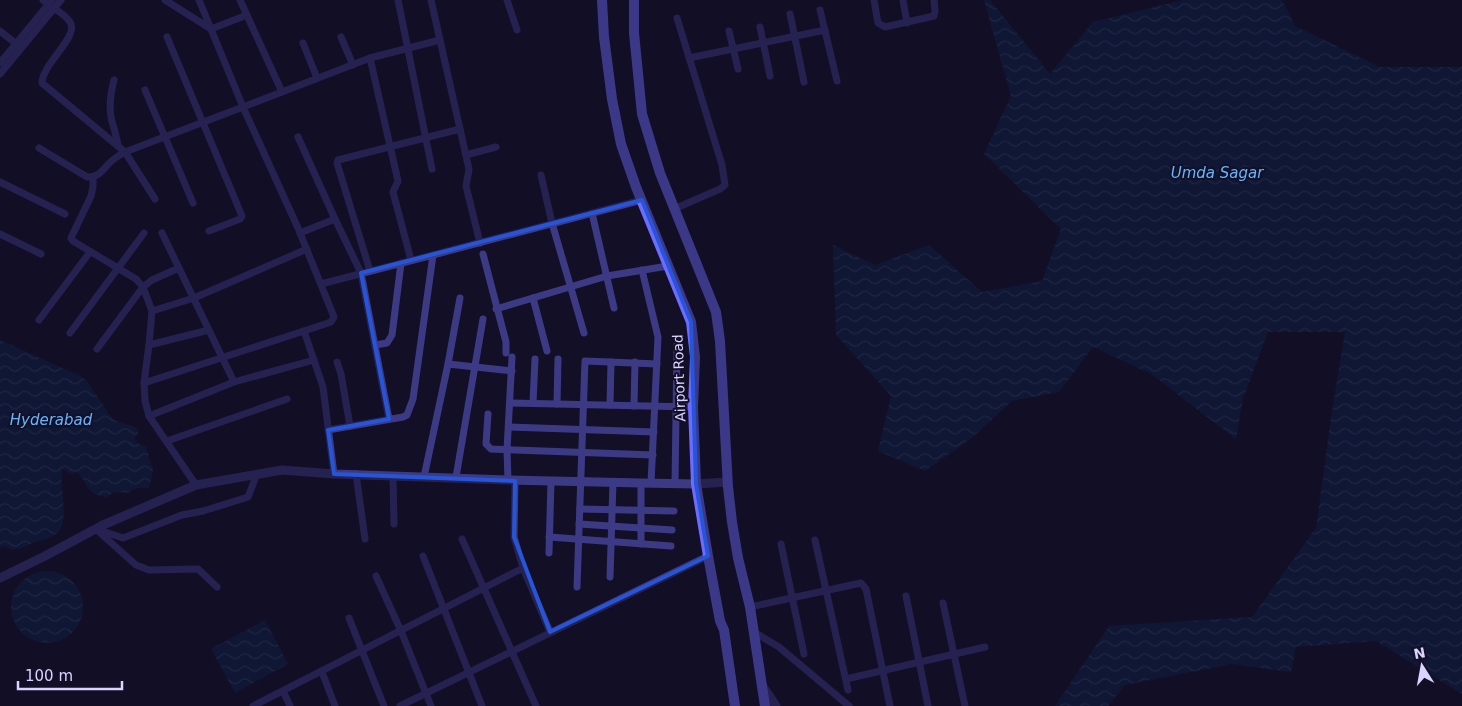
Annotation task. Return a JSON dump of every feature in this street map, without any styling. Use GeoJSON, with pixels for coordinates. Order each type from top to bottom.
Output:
{"type":"FeatureCollection","features":[{"type":"Feature","properties":{"kind":"main road","name":"Airport Road"},"geometry":{"type":"LineString","coordinates":[[602,0],[604,37],[621,144],[691,322],[694,357],[693,407],[696,484],[720,621],[724,630],[735,706]]}},
{"type":"Feature","properties":{"kind":"main road"},"geometry":{"type":"LineString","coordinates":[[634,0],[634,33],[642,114],[660,173],[716,312],[720,342],[728,482],[738,558],[750,607],[765,706]]}},
{"type":"Feature","properties":{"kind":"street"},"geometry":{"type":"LineString","coordinates":[[0,74],[49,3],[61,0]]}},
{"type":"Feature","properties":{"kind":"street"},"geometry":{"type":"LineString","coordinates":[[165,0],[211,30]]}},
{"type":"Feature","properties":{"kind":"street"},"geometry":{"type":"LineString","coordinates":[[144,383],[333,320],[333,315],[300,233],[243,107],[199,0]]}},
{"type":"Feature","properties":{"kind":"street"},"geometry":{"type":"LineString","coordinates":[[240,0],[282,92]]}},
{"type":"Feature","properties":{"kind":"street"},"geometry":{"type":"LineString","coordinates":[[398,0],[406,48],[432,169]]}},
{"type":"Feature","properties":{"kind":"street"},"geometry":{"type":"LineString","coordinates":[[431,0],[469,169],[466,186],[480,243]]}},
{"type":"Feature","properties":{"kind":"street"},"geometry":{"type":"LineString","coordinates":[[507,0],[517,30]]}},
{"type":"Feature","properties":{"kind":"street"},"geometry":{"type":"LineString","coordinates":[[874,0],[878,24],[885,27],[934,16],[934,0]]}},
{"type":"Feature","properties":{"kind":"street"},"geometry":{"type":"LineString","coordinates":[[904,0],[907,23]]}},
{"type":"Feature","properties":{"kind":"street"},"geometry":{"type":"LineString","coordinates":[[49,3],[69,21],[72,27],[72,34],[50,63],[42,77],[42,83],[126,152],[155,199]]}},
{"type":"Feature","properties":{"kind":"street"},"geometry":{"type":"LineString","coordinates":[[820,10],[837,81]]}},
{"type":"Feature","properties":{"kind":"street"},"geometry":{"type":"LineString","coordinates":[[790,14],[804,82]]}},
{"type":"Feature","properties":{"kind":"street"},"geometry":{"type":"LineString","coordinates":[[211,30],[247,15]]}},
{"type":"Feature","properties":{"kind":"street"},"geometry":{"type":"LineString","coordinates":[[674,209],[725,185],[722,166],[677,18]]}},
{"type":"Feature","properties":{"kind":"street"},"geometry":{"type":"LineString","coordinates":[[760,27],[770,76]]}},
{"type":"Feature","properties":{"kind":"street"},"geometry":{"type":"LineString","coordinates":[[690,58],[825,30]]}},
{"type":"Feature","properties":{"kind":"street"},"geometry":{"type":"LineString","coordinates":[[0,31],[19,46]]}},
{"type":"Feature","properties":{"kind":"street"},"geometry":{"type":"LineString","coordinates":[[729,31],[738,69]]}},
{"type":"Feature","properties":{"kind":"street"},"geometry":{"type":"LineString","coordinates":[[167,37],[242,216],[210,230]]}},
{"type":"Feature","properties":{"kind":"street"},"geometry":{"type":"LineString","coordinates":[[341,37],[353,65]]}},
{"type":"Feature","properties":{"kind":"street"},"geometry":{"type":"LineString","coordinates":[[39,148],[87,177],[93,178],[114,159],[126,152],[370,58],[440,40]]}},
{"type":"Feature","properties":{"kind":"street"},"geometry":{"type":"LineString","coordinates":[[303,43],[318,78]]}},
{"type":"Feature","properties":{"kind":"street"},"geometry":{"type":"LineString","coordinates":[[0,63],[19,46]]}},
{"type":"Feature","properties":{"kind":"street"},"geometry":{"type":"LineString","coordinates":[[370,58],[398,181],[393,192],[411,260]]}},
{"type":"Feature","properties":{"kind":"street"},"geometry":{"type":"LineString","coordinates":[[114,80],[110,104],[118,146]]}},
{"type":"Feature","properties":{"kind":"street"},"geometry":{"type":"LineString","coordinates":[[145,90],[193,203]]}},
{"type":"Feature","properties":{"kind":"street"},"geometry":{"type":"LineString","coordinates":[[370,271],[337,163],[340,158],[460,129]]}},
{"type":"Feature","properties":{"kind":"street"},"geometry":{"type":"LineString","coordinates":[[298,137],[361,274],[390,419]]}},
{"type":"Feature","properties":{"kind":"street"},"geometry":{"type":"LineString","coordinates":[[466,155],[496,147]]}},
{"type":"Feature","properties":{"kind":"street"},"geometry":{"type":"LineString","coordinates":[[541,174],[552,224],[584,332]]}},
{"type":"Feature","properties":{"kind":"street"},"geometry":{"type":"LineString","coordinates":[[93,178],[91,196],[71,238],[90,252],[136,279],[143,287],[152,311],[144,383],[145,402],[149,416],[196,485]]}},
{"type":"Feature","properties":{"kind":"street"},"geometry":{"type":"LineString","coordinates":[[0,182],[64,214]]}},
{"type":"Feature","properties":{"kind":"street"},"geometry":{"type":"LineString","coordinates":[[321,284],[642,200]]}},
{"type":"Feature","properties":{"kind":"street"},"geometry":{"type":"LineString","coordinates":[[592,214],[614,308]]}},
{"type":"Feature","properties":{"kind":"street"},"geometry":{"type":"LineString","coordinates":[[300,233],[335,219]]}},
{"type":"Feature","properties":{"kind":"street"},"geometry":{"type":"LineString","coordinates":[[70,332],[119,269],[144,233]]}},
{"type":"Feature","properties":{"kind":"street"},"geometry":{"type":"LineString","coordinates":[[162,233],[234,382]]}},
{"type":"Feature","properties":{"kind":"street"},"geometry":{"type":"LineString","coordinates":[[0,234],[41,254]]}},
{"type":"Feature","properties":{"kind":"street"},"geometry":{"type":"LineString","coordinates":[[152,311],[194,298],[307,250]]}},
{"type":"Feature","properties":{"kind":"street"},"geometry":{"type":"LineString","coordinates":[[39,320],[90,252]]}},
{"type":"Feature","properties":{"kind":"street"},"geometry":{"type":"LineString","coordinates":[[483,254],[512,371],[507,450],[512,480],[514,536],[523,568],[550,632]]}},
{"type":"Feature","properties":{"kind":"street"},"geometry":{"type":"LineString","coordinates":[[328,430],[407,415],[413,399],[433,255]]}},
{"type":"Feature","properties":{"kind":"street"},"geometry":{"type":"LineString","coordinates":[[375,345],[387,342],[392,335],[401,263]]}},
{"type":"Feature","properties":{"kind":"street"},"geometry":{"type":"LineString","coordinates":[[496,309],[606,276],[668,266]]}},
{"type":"Feature","properties":{"kind":"street"},"geometry":{"type":"LineString","coordinates":[[97,350],[143,287],[152,280],[179,268]]}},
{"type":"Feature","properties":{"kind":"street"},"geometry":{"type":"LineString","coordinates":[[642,270],[658,337],[651,483]]}},
{"type":"Feature","properties":{"kind":"street"},"geometry":{"type":"LineString","coordinates":[[424,476],[460,298]]}},
{"type":"Feature","properties":{"kind":"street"},"geometry":{"type":"LineString","coordinates":[[533,298],[548,351]]}},
{"type":"Feature","properties":{"kind":"street"},"geometry":{"type":"LineString","coordinates":[[456,477],[483,319]]}},
{"type":"Feature","properties":{"kind":"street"},"geometry":{"type":"LineString","coordinates":[[149,345],[209,330]]}},
{"type":"Feature","properties":{"kind":"street"},"geometry":{"type":"LineString","coordinates":[[304,331],[323,387],[334,474]]}},
{"type":"Feature","properties":{"kind":"street"},"geometry":{"type":"LineString","coordinates":[[675,484],[677,345]]}},
{"type":"Feature","properties":{"kind":"street"},"geometry":{"type":"LineString","coordinates":[[533,403],[536,358]]}},
{"type":"Feature","properties":{"kind":"street"},"geometry":{"type":"LineString","coordinates":[[149,416],[234,382],[314,360]]}},
{"type":"Feature","properties":{"kind":"street"},"geometry":{"type":"LineString","coordinates":[[557,404],[558,360]]}},
{"type":"Feature","properties":{"kind":"street"},"geometry":{"type":"LineString","coordinates":[[577,587],[585,361],[657,364]]}},
{"type":"Feature","properties":{"kind":"street"},"geometry":{"type":"LineString","coordinates":[[337,362],[341,374],[350,426]]}},
{"type":"Feature","properties":{"kind":"street"},"geometry":{"type":"LineString","coordinates":[[610,405],[611,362]]}},
{"type":"Feature","properties":{"kind":"street"},"geometry":{"type":"LineString","coordinates":[[634,406],[635,362]]}},
{"type":"Feature","properties":{"kind":"street"},"geometry":{"type":"LineString","coordinates":[[448,364],[512,371]]}},
{"type":"Feature","properties":{"kind":"street"},"geometry":{"type":"LineString","coordinates":[[167,441],[287,399]]}},
{"type":"Feature","properties":{"kind":"street"},"geometry":{"type":"LineString","coordinates":[[511,403],[693,407]]}},
{"type":"Feature","properties":{"kind":"street"},"geometry":{"type":"LineString","coordinates":[[488,414],[486,444],[491,449],[653,455]]}},
{"type":"Feature","properties":{"kind":"street"},"geometry":{"type":"LineString","coordinates":[[509,427],[654,432]]}},
{"type":"Feature","properties":{"kind":"street"},"geometry":{"type":"LineString","coordinates":[[0,578],[96,529],[196,485],[282,470],[334,474],[581,482],[696,484],[728,482]]}},
{"type":"Feature","properties":{"kind":"street"},"geometry":{"type":"LineString","coordinates":[[96,529],[123,538],[182,516],[248,497],[257,474]]}},
{"type":"Feature","properties":{"kind":"street"},"geometry":{"type":"LineString","coordinates":[[356,474],[365,539]]}},
{"type":"Feature","properties":{"kind":"street"},"geometry":{"type":"LineString","coordinates":[[393,476],[394,524]]}},
{"type":"Feature","properties":{"kind":"street"},"geometry":{"type":"LineString","coordinates":[[549,554],[551,481]]}},
{"type":"Feature","properties":{"kind":"street"},"geometry":{"type":"LineString","coordinates":[[610,577],[613,482]]}},
{"type":"Feature","properties":{"kind":"street"},"geometry":{"type":"LineString","coordinates":[[641,483],[641,544]]}},
{"type":"Feature","properties":{"kind":"street"},"geometry":{"type":"LineString","coordinates":[[580,509],[674,512]]}},
{"type":"Feature","properties":{"kind":"street"},"geometry":{"type":"LineString","coordinates":[[579,524],[672,530]]}},
{"type":"Feature","properties":{"kind":"street"},"geometry":{"type":"LineString","coordinates":[[96,529],[136,565],[149,570],[198,569],[217,587]]}},
{"type":"Feature","properties":{"kind":"street"},"geometry":{"type":"LineString","coordinates":[[549,537],[671,546]]}},
{"type":"Feature","properties":{"kind":"street"},"geometry":{"type":"LineString","coordinates":[[462,539],[536,706]]}},
{"type":"Feature","properties":{"kind":"street"},"geometry":{"type":"LineString","coordinates":[[815,540],[848,690]]}},
{"type":"Feature","properties":{"kind":"street"},"geometry":{"type":"LineString","coordinates":[[780,544],[804,654]]}},
{"type":"Feature","properties":{"kind":"street"},"geometry":{"type":"LineString","coordinates":[[423,556],[482,706]]}},
{"type":"Feature","properties":{"kind":"street"},"geometry":{"type":"LineString","coordinates":[[400,706],[708,556]]}},
{"type":"Feature","properties":{"kind":"street"},"geometry":{"type":"LineString","coordinates":[[253,706],[523,568]]}},
{"type":"Feature","properties":{"kind":"street"},"geometry":{"type":"LineString","coordinates":[[376,576],[401,631],[431,706]]}},
{"type":"Feature","properties":{"kind":"street"},"geometry":{"type":"LineString","coordinates":[[750,607],[857,583],[865,585],[890,706]]}},
{"type":"Feature","properties":{"kind":"street"},"geometry":{"type":"LineString","coordinates":[[906,596],[928,706]]}},
{"type":"Feature","properties":{"kind":"street"},"geometry":{"type":"LineString","coordinates":[[944,603],[966,706]]}},
{"type":"Feature","properties":{"kind":"street"},"geometry":{"type":"LineString","coordinates":[[349,618],[384,706]]}},
{"type":"Feature","properties":{"kind":"street"},"geometry":{"type":"LineString","coordinates":[[754,632],[779,647],[849,706]]}},
{"type":"Feature","properties":{"kind":"street"},"geometry":{"type":"LineString","coordinates":[[846,679],[985,647]]}},
{"type":"Feature","properties":{"kind":"street"},"geometry":{"type":"LineString","coordinates":[[322,672],[335,706]]}},
{"type":"Feature","properties":{"kind":"street"},"geometry":{"type":"LineString","coordinates":[[762,685],[776,706]]}},
{"type":"Feature","properties":{"kind":"street"},"geometry":{"type":"LineString","coordinates":[[283,691],[290,706]]}},
{"type":"Feature","properties":{"kind":"highlighted area"},"geometry":{"type":"Polygon","coordinates":[[[642,200],[691,322],[696,484],[708,556],[550,632],[514,537],[515,481],[334,474],[328,430],[389,419],[361,273],[642,200]]]}},
{"type":"Feature","properties":{"kind":"water","name":"Umda Sagar"},"geometry":{"type":"Polygon","coordinates":[[[984,0],[990,0],[1050,74],[1093,22],[1183,0],[1282,0],[1295,26],[1380,67],[1462,67],[1462,694],[1376,641],[1296,647],[1291,672],[1232,664],[1125,685],[1108,706],[1055,706],[1109,626],[1252,617],[1316,528],[1345,332],[1268,332],[1243,399],[1236,439],[1151,374],[1093,347],[1059,392],[1012,401],[972,438],[925,471],[878,451],[891,396],[836,335],[833,245],[875,265],[929,245],[982,292],[1042,281],[1061,229],[984,154],[1011,96],[984,0]]]}},
{"type":"Feature","properties":{"kind":"water","name":"Hyderabad"},"geometry":{"type":"Polygon","coordinates":[[[0,340],[80,376],[86,380],[112,418],[118,422],[138,428],[138,433],[134,439],[137,443],[146,447],[153,470],[149,488],[137,488],[128,493],[114,492],[107,497],[99,496],[91,491],[76,472],[71,475],[64,469],[62,470],[61,477],[64,511],[58,532],[19,549],[4,546],[0,548],[0,340]]]}},
{"type":"Feature","properties":{"kind":"water"},"geometry":{"type":"Polygon","coordinates":[[[47,571],[67,577],[77,587],[83,607],[77,627],[67,637],[47,643],[27,637],[17,627],[11,607],[17,587],[27,577],[47,571]]]}},
{"type":"Feature","properties":{"kind":"water"},"geometry":{"type":"Polygon","coordinates":[[[265,620],[288,664],[235,693],[211,649],[265,620]]]}}]}
